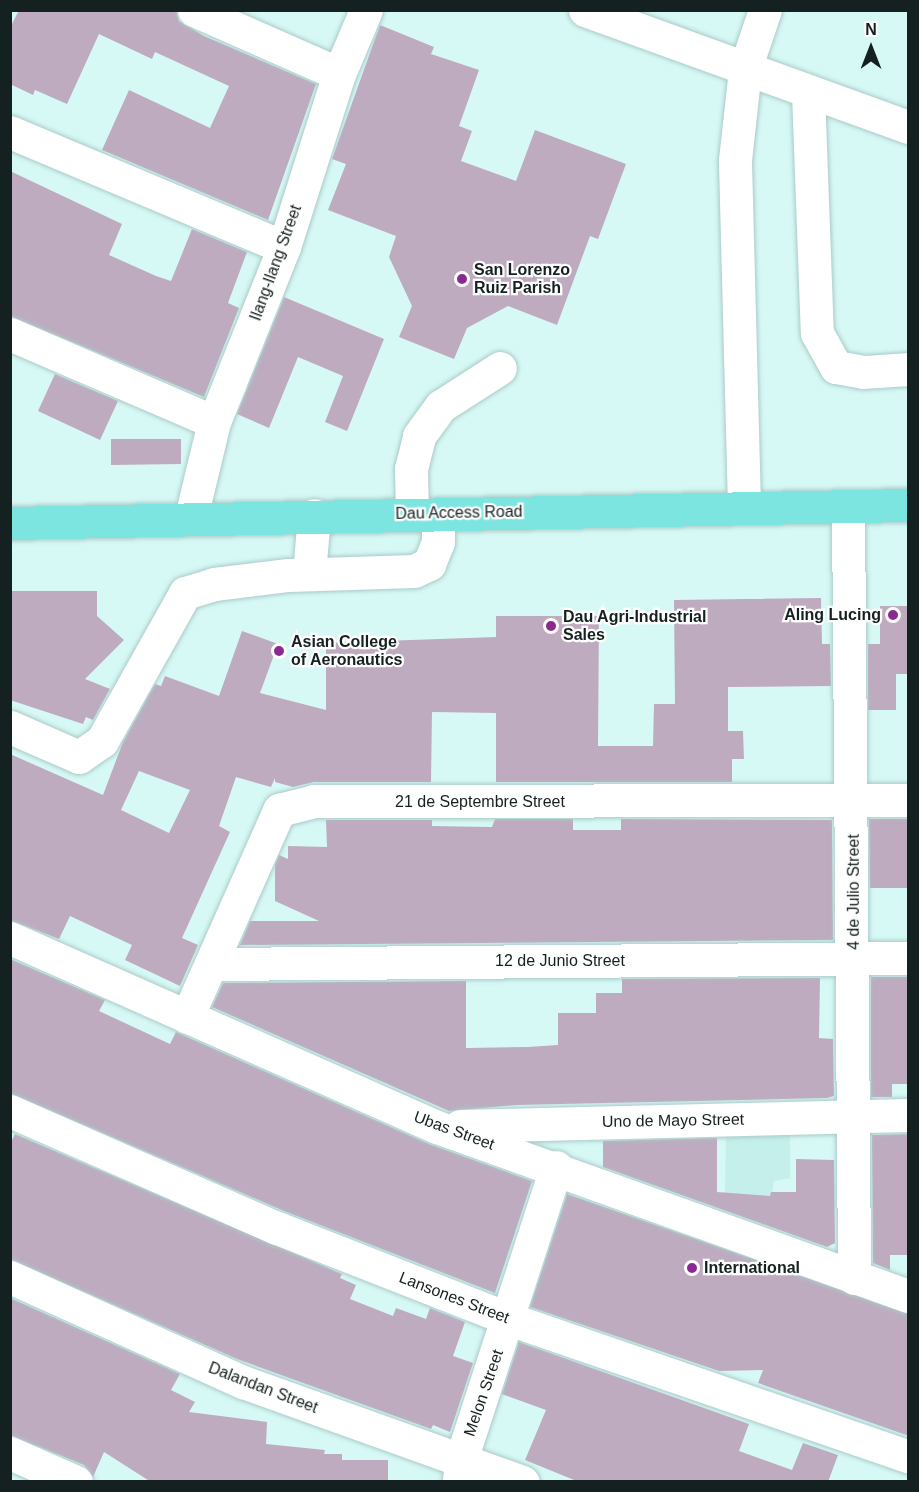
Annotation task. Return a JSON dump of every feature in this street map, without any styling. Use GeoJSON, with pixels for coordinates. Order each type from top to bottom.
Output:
{"type":"FeatureCollection","features":[{"type":"Feature","properties":{"kind":"main road","name":"Dau Access Road"},"geometry":{"type":"LineString","coordinates":[[10,523],[191,517],[909,505]]}},
{"type":"Feature","properties":{"kind":"street"},"geometry":{"type":"LineString","coordinates":[[194,10],[339,74]]}},
{"type":"Feature","properties":{"kind":"street","name":"Ilang-Ilang Street"},"geometry":{"type":"LineString","coordinates":[[191,517],[214,422],[284,247],[339,74],[366,10]]}},
{"type":"Feature","properties":{"kind":"street"},"geometry":{"type":"LineString","coordinates":[[585,10],[909,128]]}},
{"type":"Feature","properties":{"kind":"street"},"geometry":{"type":"LineString","coordinates":[[744,506],[735,160],[745,69],[765,10]]}},
{"type":"Feature","properties":{"kind":"street"},"geometry":{"type":"LineString","coordinates":[[808,92],[818,333],[836,367],[863,372],[909,369]]}},
{"type":"Feature","properties":{"kind":"street"},"geometry":{"type":"LineString","coordinates":[[10,132],[284,247]]}},
{"type":"Feature","properties":{"kind":"street"},"geometry":{"type":"LineString","coordinates":[[10,334],[214,422]]}},
{"type":"Feature","properties":{"kind":"street"},"geometry":{"type":"LineString","coordinates":[[10,728],[79,757],[102,741],[185,593],[214,584],[309,574],[414,571],[429,564],[438,542],[425,514],[411,469],[419,436],[441,406],[500,368]]}},
{"type":"Feature","properties":{"kind":"street","name":"4 de Julio Street"},"geometry":{"type":"LineString","coordinates":[[848,506],[853,802],[853,1117],[863,1280]]}},
{"type":"Feature","properties":{"kind":"street"},"geometry":{"type":"LineString","coordinates":[[309,574],[314,515]]}},
{"type":"Feature","properties":{"kind":"street","name":"21 de Septembre Street"},"geometry":{"type":"LineString","coordinates":[[187,1017],[279,810],[314,801],[853,802],[909,800]]}},
{"type":"Feature","properties":{"kind":"street","name":"Ubas Street"},"geometry":{"type":"LineString","coordinates":[[10,938],[437,1127],[556,1167],[909,1296]]}},
{"type":"Feature","properties":{"kind":"street","name":"12 de Junio Street"},"geometry":{"type":"LineString","coordinates":[[212,964],[909,957]]}},
{"type":"Feature","properties":{"kind":"street","name":"Lansones Street"},"geometry":{"type":"LineString","coordinates":[[10,1111],[277,1228],[509,1319],[909,1456]]}},
{"type":"Feature","properties":{"kind":"street","name":"Uno de Mayo Street"},"geometry":{"type":"LineString","coordinates":[[437,1127],[909,1115]]}},
{"type":"Feature","properties":{"kind":"street","name":"Melon Street"},"geometry":{"type":"LineString","coordinates":[[460,1471],[556,1167]]}},
{"type":"Feature","properties":{"kind":"street"},"geometry":{"type":"LineString","coordinates":[[863,1280],[909,1271]]}},
{"type":"Feature","properties":{"kind":"street","name":"Dalandan Street"},"geometry":{"type":"LineString","coordinates":[[10,1277],[243,1382],[460,1471],[523,1482]]}},
{"type":"Feature","properties":{"kind":"street"},"geometry":{"type":"LineString","coordinates":[[10,1453],[76,1482]]}},
{"type":"Feature","properties":{"kind":"shaded area"},"geometry":{"type":"Polygon","coordinates":[[[726,1129],[790,1131],[790,1178],[774,1181],[770,1208],[725,1198],[726,1129]]]}},
{"type":"Feature","properties":{"kind":"building"},"geometry":{"type":"Polygon","coordinates":[[[19,10],[176,10],[179,21],[204,36],[316,84],[268,220],[102,150],[129,90],[210,128],[229,86],[155,52],[152,59],[99,34],[67,104],[35,90],[33,95],[10,84],[10,28],[19,10]]]}},
{"type":"Feature","properties":{"kind":"building"},"geometry":{"type":"Polygon","coordinates":[[[380,25],[434,47],[431,54],[479,70],[459,126],[472,131],[461,161],[516,181],[535,130],[626,164],[598,239],[590,236],[557,325],[508,306],[467,328],[454,359],[399,337],[412,306],[389,257],[396,236],[328,210],[346,164],[332,159],[380,25]]]}},
{"type":"Feature","properties":{"kind":"building"},"geometry":{"type":"Polygon","coordinates":[[[10,171],[122,224],[109,255],[156,276],[171,281],[192,229],[247,252],[228,303],[239,308],[204,397],[10,316],[10,171]]]}},
{"type":"Feature","properties":{"kind":"building"},"geometry":{"type":"Polygon","coordinates":[[[284,297],[384,339],[347,431],[325,422],[343,376],[298,357],[269,428],[237,414],[284,297]]]}},
{"type":"Feature","properties":{"kind":"building"},"geometry":{"type":"Polygon","coordinates":[[[55,374],[118,401],[100,440],[38,411],[55,374]]]}},
{"type":"Feature","properties":{"kind":"building"},"geometry":{"type":"Polygon","coordinates":[[[111,439],[181,439],[181,464],[111,465],[111,439]]]}},
{"type":"Feature","properties":{"kind":"building"},"geometry":{"type":"Polygon","coordinates":[[[10,591],[97,591],[97,616],[124,640],[85,679],[110,689],[93,720],[86,717],[83,724],[10,700],[10,591]]]}},
{"type":"Feature","properties":{"kind":"building"},"geometry":{"type":"Polygon","coordinates":[[[821,598],[822,644],[830,644],[831,686],[728,687],[728,731],[743,731],[744,759],[732,759],[732,782],[496,782],[496,713],[432,712],[431,782],[314,782],[293,787],[275,782],[275,778],[271,787],[236,777],[219,826],[230,832],[182,938],[198,945],[180,986],[125,960],[132,945],[70,916],[59,939],[10,920],[10,754],[103,795],[123,742],[155,684],[161,686],[165,676],[219,696],[242,631],[278,644],[260,693],[326,710],[326,643],[496,637],[496,616],[599,616],[598,746],[653,746],[654,704],[675,704],[674,600],[821,598]],[[139,771],[121,810],[169,833],[190,790],[139,771]]]}},
{"type":"Feature","properties":{"kind":"building"},"geometry":{"type":"Polygon","coordinates":[[[880,606],[909,606],[909,674],[896,674],[896,710],[868,710],[868,644],[880,644],[880,606]]]}},
{"type":"Feature","properties":{"kind":"building"},"geometry":{"type":"Polygon","coordinates":[[[495,819],[573,819],[573,830],[621,830],[621,819],[832,820],[833,940],[240,945],[250,921],[319,921],[275,901],[275,865],[279,855],[288,859],[288,846],[327,847],[326,820],[432,820],[432,826],[492,827],[495,819]]]}},
{"type":"Feature","properties":{"kind":"building"},"geometry":{"type":"Polygon","coordinates":[[[869,819],[909,819],[909,888],[870,888],[869,819]]]}},
{"type":"Feature","properties":{"kind":"building"},"geometry":{"type":"Polygon","coordinates":[[[10,959],[105,1000],[99,1011],[170,1044],[176,1032],[429,1144],[532,1181],[495,1293],[284,1211],[10,1093],[10,959]]]}},
{"type":"Feature","properties":{"kind":"building"},"geometry":{"type":"Polygon","coordinates":[[[871,977],[909,977],[909,1084],[892,1084],[892,1097],[871,1097],[871,977]]]}},
{"type":"Feature","properties":{"kind":"building"},"geometry":{"type":"Polygon","coordinates":[[[820,978],[819,1038],[833,1039],[834,1096],[827,1098],[517,1105],[449,1111],[212,1007],[223,983],[466,981],[466,1048],[528,1047],[558,1045],[558,1013],[596,1013],[596,993],[622,993],[622,979],[820,978]]]}},
{"type":"Feature","properties":{"kind":"building"},"geometry":{"type":"Polygon","coordinates":[[[15,1134],[342,1274],[340,1278],[356,1285],[350,1299],[393,1316],[396,1308],[426,1319],[430,1308],[465,1322],[453,1356],[473,1363],[450,1432],[433,1425],[431,1429],[237,1359],[10,1259],[10,1144],[15,1134]]]}},
{"type":"Feature","properties":{"kind":"building"},"geometry":{"type":"Polygon","coordinates":[[[909,1134],[909,1255],[890,1255],[890,1270],[873,1263],[872,1135],[909,1134]]]}},
{"type":"Feature","properties":{"kind":"building"},"geometry":{"type":"Polygon","coordinates":[[[717,1138],[717,1192],[770,1196],[771,1192],[796,1192],[796,1159],[834,1160],[835,1243],[827,1247],[603,1167],[603,1141],[717,1138]]]}},
{"type":"Feature","properties":{"kind":"building"},"geometry":{"type":"Polygon","coordinates":[[[567,1194],[909,1314],[909,1436],[758,1383],[763,1370],[719,1371],[530,1307],[567,1194]]]}},
{"type":"Feature","properties":{"kind":"building"},"geometry":{"type":"Polygon","coordinates":[[[10,1298],[180,1374],[171,1390],[195,1402],[189,1412],[267,1422],[266,1444],[325,1450],[324,1454],[342,1454],[342,1460],[388,1460],[388,1482],[151,1482],[104,1452],[93,1477],[84,1465],[10,1435],[10,1298]]]}},
{"type":"Feature","properties":{"kind":"building"},"geometry":{"type":"Polygon","coordinates":[[[519,1342],[749,1424],[739,1451],[792,1470],[803,1443],[838,1455],[828,1482],[579,1482],[525,1460],[546,1410],[502,1394],[519,1342]]]}},
{"type":"Feature","properties":{"kind":"place","name":"San Lorenzo Ruiz Parish"},"geometry":{"type":"Point","coordinates":[462,279]}},
{"type":"Feature","properties":{"kind":"place","name":"Aling Lucing"},"geometry":{"type":"Point","coordinates":[893,615]}},
{"type":"Feature","properties":{"kind":"place","name":"Dau Agri-Industrial Sales"},"geometry":{"type":"Point","coordinates":[551,626]}},
{"type":"Feature","properties":{"kind":"place","name":"Asian College of Aeronautics"},"geometry":{"type":"Point","coordinates":[279,651]}},
{"type":"Feature","properties":{"kind":"place","name":"International"},"geometry":{"type":"Point","coordinates":[692,1268]}}]}
